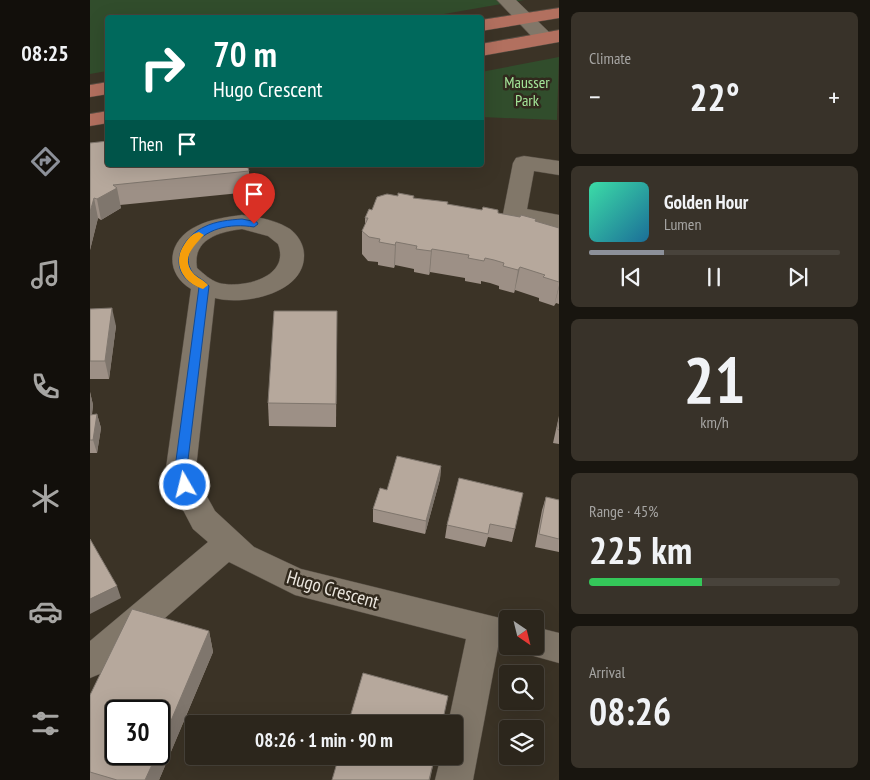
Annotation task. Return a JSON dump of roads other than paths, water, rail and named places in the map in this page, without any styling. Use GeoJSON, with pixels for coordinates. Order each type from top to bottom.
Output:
{"type":"FeatureCollection","features":[{"type":"Feature","properties":{"kind":"main road"},"geometry":{"type":"LineString","coordinates":[[484,26],[559,13]]}},
{"type":"Feature","properties":{"kind":"main road"},"geometry":{"type":"LineString","coordinates":[[484,49],[551,37]]}},
{"type":"Feature","properties":{"kind":"main road"},"geometry":{"type":"LineString","coordinates":[[90,91],[105,88]]}},
{"type":"Feature","properties":{"kind":"main road"},"geometry":{"type":"LineString","coordinates":[[90,120],[105,118]]}},
{"type":"Feature","properties":{"kind":"street"},"geometry":{"type":"LineString","coordinates":[[506,0],[525,19],[551,37]]}},
{"type":"Feature","properties":{"kind":"street"},"geometry":{"type":"LineString","coordinates":[[559,168],[524,163],[515,214],[559,222]]}},
{"type":"Feature","properties":{"kind":"street","name":"Hugo Crescent"},"geometry":{"type":"LineString","coordinates":[[204,286],[181,468],[185,485],[204,520],[243,556],[295,581],[496,632]]}},
{"type":"Feature","properties":{"kind":"street"},"geometry":{"type":"LineString","coordinates":[[90,662],[228,544]]}},
{"type":"Feature","properties":{"kind":"street"},"geometry":{"type":"LineString","coordinates":[[454,780],[496,632]]}},
{"type":"Feature","properties":{"kind":"street"},"geometry":{"type":"LineString","coordinates":[[544,644],[559,648]]}},
{"type":"Feature","properties":{"kind":"park label","name":"Mausser Park"},"geometry":{"type":"Point","coordinates":[527,91]}}]}
